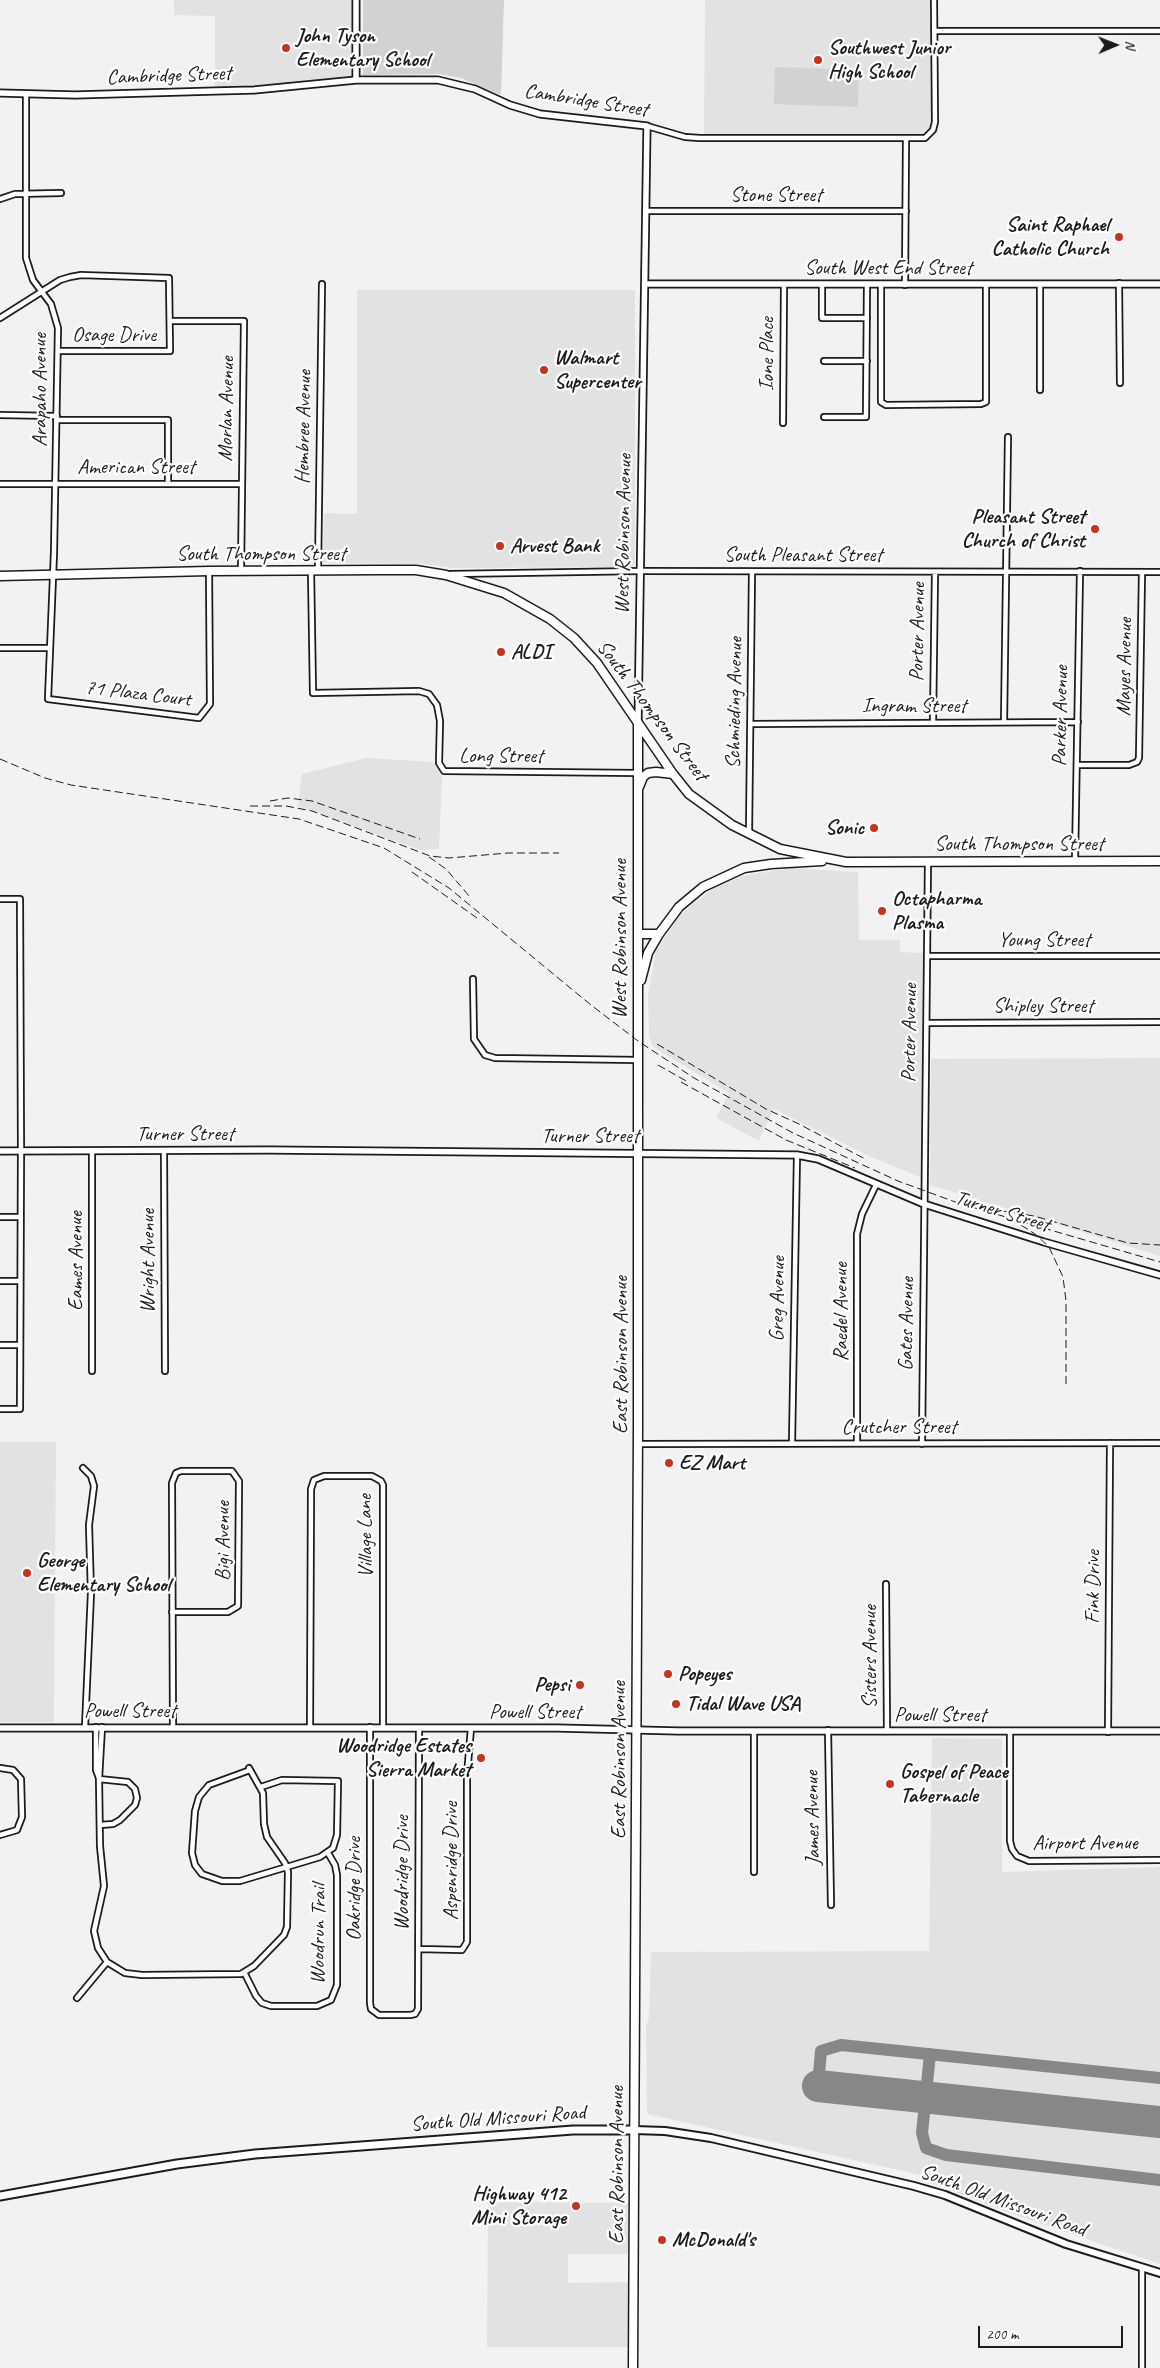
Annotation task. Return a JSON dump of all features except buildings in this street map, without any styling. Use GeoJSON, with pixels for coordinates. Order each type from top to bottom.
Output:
{"type":"FeatureCollection","features":[{"type":"Feature","properties":{"kind":"highway","name":"South Thompson Street"},"geometry":{"type":"LineString","coordinates":[[0,576],[209,571],[416,570],[446,574],[504,593],[550,619],[574,638],[597,663],[673,774],[697,800],[732,825],[780,849],[832,860],[1160,861]]}},
{"type":"Feature","properties":{"kind":"highway","name":"West Robinson Avenue"},"geometry":{"type":"LineString","coordinates":[[638,724],[639,1153]]}},
{"type":"Feature","properties":{"kind":"highway"},"geometry":{"type":"LineString","coordinates":[[637,794],[640,783],[648,773],[673,774]]}},
{"type":"Feature","properties":{"kind":"highway"},"geometry":{"type":"LineString","coordinates":[[770,864],[780,849]]}},
{"type":"Feature","properties":{"kind":"highway"},"geometry":{"type":"LineString","coordinates":[[638,997],[648,953],[657,937],[679,907],[703,886],[731,872],[770,864],[832,860]]}},
{"type":"Feature","properties":{"kind":"highway"},"geometry":{"type":"LineString","coordinates":[[638,937],[657,937]]}},
{"type":"Feature","properties":{"kind":"highway","name":"East Robinson Avenue"},"geometry":{"type":"LineString","coordinates":[[633,2368],[639,1153]]}},
{"type":"Feature","properties":{"kind":"main road","name":"South Old Missouri Road"},"geometry":{"type":"LineString","coordinates":[[0,2196],[177,2164],[255,2154],[569,2130],[658,2130],[711,2138],[914,2186],[945,2195],[1066,2244],[1160,2274]]}},
{"type":"Feature","properties":{"kind":"street"},"geometry":{"type":"LineString","coordinates":[[356,0],[356,80]]}},
{"type":"Feature","properties":{"kind":"street"},"geometry":{"type":"LineString","coordinates":[[934,0],[934,31],[1160,31]]}},
{"type":"Feature","properties":{"kind":"street","name":"Cambridge Street"},"geometry":{"type":"LineString","coordinates":[[0,93],[75,95],[254,90],[356,80],[420,79],[454,83],[510,105],[540,114],[647,126],[685,137],[919,140],[930,136],[935,122],[934,31]]}},
{"type":"Feature","properties":{"kind":"street","name":"Arapaho Avenue"},"geometry":{"type":"LineString","coordinates":[[26,94],[26,258],[33,280],[56,316],[58,328],[56,483],[52,575]]}},
{"type":"Feature","properties":{"kind":"street","name":"West Robinson Avenue"},"geometry":{"type":"LineString","coordinates":[[638,724],[647,126]]}},
{"type":"Feature","properties":{"kind":"street"},"geometry":{"type":"LineString","coordinates":[[904,284],[906,140]]}},
{"type":"Feature","properties":{"kind":"street"},"geometry":{"type":"LineString","coordinates":[[0,199],[26,194],[61,193]]}},
{"type":"Feature","properties":{"kind":"street","name":"Stone Street"},"geometry":{"type":"LineString","coordinates":[[646,212],[906,211]]}},
{"type":"Feature","properties":{"kind":"street"},"geometry":{"type":"LineString","coordinates":[[0,318],[60,280],[81,275],[169,278],[170,320]]}},
{"type":"Feature","properties":{"kind":"street"},"geometry":{"type":"LineString","coordinates":[[1119,283],[1120,383]]}},
{"type":"Feature","properties":{"kind":"street","name":"Hembree Avenue"},"geometry":{"type":"LineString","coordinates":[[313,693],[314,571],[322,284]]}},
{"type":"Feature","properties":{"kind":"street","name":"South West End Street"},"geometry":{"type":"LineString","coordinates":[[646,284],[1160,284]]}},
{"type":"Feature","properties":{"kind":"street","name":"Ione Place"},"geometry":{"type":"LineString","coordinates":[[783,424],[784,284]]}},
{"type":"Feature","properties":{"kind":"street"},"geometry":{"type":"LineString","coordinates":[[822,284],[822,318],[867,318]]}},
{"type":"Feature","properties":{"kind":"street"},"geometry":{"type":"LineString","coordinates":[[824,417],[866,417],[867,284]]}},
{"type":"Feature","properties":{"kind":"street"},"geometry":{"type":"LineString","coordinates":[[881,284],[881,395],[882,402],[886,405],[982,404],[986,402],[986,284]]}},
{"type":"Feature","properties":{"kind":"street"},"geometry":{"type":"LineString","coordinates":[[1040,284],[1040,390]]}},
{"type":"Feature","properties":{"kind":"street","name":"Osage Drive"},"geometry":{"type":"LineString","coordinates":[[58,351],[170,351],[170,320]]}},
{"type":"Feature","properties":{"kind":"street","name":"Morlan Avenue"},"geometry":{"type":"LineString","coordinates":[[170,320],[244,321],[241,571]]}},
{"type":"Feature","properties":{"kind":"street"},"geometry":{"type":"LineString","coordinates":[[824,361],[867,361]]}},
{"type":"Feature","properties":{"kind":"street"},"geometry":{"type":"LineString","coordinates":[[0,414],[56,418],[168,420],[168,483]]}},
{"type":"Feature","properties":{"kind":"street"},"geometry":{"type":"LineString","coordinates":[[1004,722],[1008,437]]}},
{"type":"Feature","properties":{"kind":"street","name":"American Street"},"geometry":{"type":"LineString","coordinates":[[0,484],[242,484]]}},
{"type":"Feature","properties":{"kind":"street","name":"71 Plaza Court"},"geometry":{"type":"LineString","coordinates":[[52,575],[48,699],[199,718],[210,704],[209,571]]}},
{"type":"Feature","properties":{"kind":"street","name":"Parker Avenue"},"geometry":{"type":"LineString","coordinates":[[1075,861],[1080,571]]}},
{"type":"Feature","properties":{"kind":"street","name":"Schmieding Avenue"},"geometry":{"type":"LineString","coordinates":[[750,835],[752,572]]}},
{"type":"Feature","properties":{"kind":"street","name":"Porter Avenue"},"geometry":{"type":"LineString","coordinates":[[933,722],[935,572]]}},
{"type":"Feature","properties":{"kind":"street","name":"Mayes Avenue"},"geometry":{"type":"LineString","coordinates":[[1077,765],[1129,765],[1137,762],[1140,754],[1142,572]]}},
{"type":"Feature","properties":{"kind":"street","name":"South Pleasant Street"},"geometry":{"type":"LineString","coordinates":[[446,574],[1160,572]]}},
{"type":"Feature","properties":{"kind":"street"},"geometry":{"type":"LineString","coordinates":[[0,648],[49,648]]}},
{"type":"Feature","properties":{"kind":"street","name":"Long Street"},"geometry":{"type":"LineString","coordinates":[[313,693],[419,691],[429,694],[437,705],[440,722],[439,763],[444,772],[637,773]]}},
{"type":"Feature","properties":{"kind":"street","name":"Ingram Street"},"geometry":{"type":"LineString","coordinates":[[750,724],[1078,722]]}},
{"type":"Feature","properties":{"kind":"street","name":"Porter Avenue"},"geometry":{"type":"LineString","coordinates":[[924,1204],[928,861]]}},
{"type":"Feature","properties":{"kind":"street"},"geometry":{"type":"LineString","coordinates":[[0,900],[20,900],[20,1409],[0,1409]]}},
{"type":"Feature","properties":{"kind":"street","name":"Young Street"},"geometry":{"type":"LineString","coordinates":[[928,956],[1160,956]]}},
{"type":"Feature","properties":{"kind":"street"},"geometry":{"type":"LineString","coordinates":[[473,979],[474,1039],[485,1055],[494,1058],[638,1060]]}},
{"type":"Feature","properties":{"kind":"street","name":"Shipley Street"},"geometry":{"type":"LineString","coordinates":[[927,1023],[1160,1022]]}},
{"type":"Feature","properties":{"kind":"street","name":"Turner Street"},"geometry":{"type":"LineString","coordinates":[[0,1151],[797,1154],[818,1159],[924,1204],[1044,1242],[1160,1275]]}},
{"type":"Feature","properties":{"kind":"street","name":"Eames Avenue"},"geometry":{"type":"LineString","coordinates":[[92,1151],[92,1371]]}},
{"type":"Feature","properties":{"kind":"street","name":"Wright Avenue"},"geometry":{"type":"LineString","coordinates":[[164,1151],[165,1371]]}},
{"type":"Feature","properties":{"kind":"street","name":"Greg Avenue"},"geometry":{"type":"LineString","coordinates":[[792,1443],[797,1154]]}},
{"type":"Feature","properties":{"kind":"street","name":"Raedel Avenue"},"geometry":{"type":"LineString","coordinates":[[857,1443],[857,1234],[862,1214],[876,1185]]}},
{"type":"Feature","properties":{"kind":"street","name":"Gates Avenue"},"geometry":{"type":"LineString","coordinates":[[922,1444],[924,1204]]}},
{"type":"Feature","properties":{"kind":"street"},"geometry":{"type":"LineString","coordinates":[[0,1218],[20,1217]]}},
{"type":"Feature","properties":{"kind":"street"},"geometry":{"type":"LineString","coordinates":[[0,1281],[20,1281]]}},
{"type":"Feature","properties":{"kind":"street"},"geometry":{"type":"LineString","coordinates":[[0,1345],[20,1345]]}},
{"type":"Feature","properties":{"kind":"street","name":"Fink Drive"},"geometry":{"type":"LineString","coordinates":[[1108,1732],[1110,1443]]}},
{"type":"Feature","properties":{"kind":"street","name":"Crutcher Street"},"geometry":{"type":"LineString","coordinates":[[638,1444],[1160,1443]]}},
{"type":"Feature","properties":{"kind":"street"},"geometry":{"type":"LineString","coordinates":[[83,1468],[91,1476],[94,1486],[89,1525],[92,1592],[86,1727]]}},
{"type":"Feature","properties":{"kind":"street","name":"Bigi Avenue"},"geometry":{"type":"LineString","coordinates":[[198,1470],[228,1470],[235,1473],[239,1481],[239,1602],[236,1609],[228,1612],[172,1612],[172,1483],[176,1473],[198,1470]]}},
{"type":"Feature","properties":{"kind":"street","name":"Village Lane"},"geometry":{"type":"LineString","coordinates":[[310,1727],[311,1489],[314,1480],[324,1476],[372,1476],[381,1481],[383,1485],[383,1727]]}},
{"type":"Feature","properties":{"kind":"street","name":"Sisters Avenue"},"geometry":{"type":"LineString","coordinates":[[886,1584],[886,1730]]}},
{"type":"Feature","properties":{"kind":"street"},"geometry":{"type":"LineString","coordinates":[[172,1612],[173,1727]]}},
{"type":"Feature","properties":{"kind":"street"},"geometry":{"type":"LineString","coordinates":[[99,1727],[100,1825],[104,1886],[94,1932],[98,1948],[107,1962],[118,1970],[132,1975],[244,1972],[254,1966],[286,1931],[287,1867],[267,1837],[264,1824],[265,1802],[261,1787],[250,1769],[213,1783],[202,1792],[195,1811],[192,1853],[195,1865],[208,1877],[236,1882],[287,1867],[328,1853],[333,1848],[337,1835],[338,1781],[282,1780],[261,1787]]}},
{"type":"Feature","properties":{"kind":"street","name":"Oakridge Drive"},"geometry":{"type":"LineString","coordinates":[[370,1727],[370,2009],[378,2015],[410,2015]]}},
{"type":"Feature","properties":{"kind":"street","name":"Powell Street"},"geometry":{"type":"LineString","coordinates":[[0,1728],[383,1727],[754,1731],[1160,1731]]}},
{"type":"Feature","properties":{"kind":"street","name":"Woodridge Drive"},"geometry":{"type":"LineString","coordinates":[[410,2015],[415,2014],[418,2009],[419,1728]]}},
{"type":"Feature","properties":{"kind":"street","name":"Aspenridge Drive"},"geometry":{"type":"LineString","coordinates":[[418,1949],[462,1950],[467,1942],[467,1775],[471,1728]]}},
{"type":"Feature","properties":{"kind":"street","name":"James Avenue"},"geometry":{"type":"LineString","coordinates":[[828,1730],[831,1905]]}},
{"type":"Feature","properties":{"kind":"street"},"geometry":{"type":"LineString","coordinates":[[754,1731],[754,1872]]}},
{"type":"Feature","properties":{"kind":"street","name":"Airport Avenue"},"geometry":{"type":"LineString","coordinates":[[1010,1731],[1010,1841],[1012,1849],[1018,1856],[1034,1862],[1160,1860]]}},
{"type":"Feature","properties":{"kind":"street"},"geometry":{"type":"LineString","coordinates":[[0,1768],[13,1770],[18,1773],[22,1785],[22,1818],[17,1830],[0,1835]]}},
{"type":"Feature","properties":{"kind":"street"},"geometry":{"type":"LineString","coordinates":[[99,1779],[128,1782],[135,1788],[137,1798],[134,1805],[120,1820],[113,1824],[100,1825]]}},
{"type":"Feature","properties":{"kind":"street","name":"Woodrun Trail"},"geometry":{"type":"LineString","coordinates":[[244,1972],[256,1996],[262,2003],[271,2006],[317,2006],[331,2000],[337,1985],[337,1875],[335,1865],[328,1853]]}},
{"type":"Feature","properties":{"kind":"street"},"geometry":{"type":"LineString","coordinates":[[77,1998],[107,1962]]}},
{"type":"Feature","properties":{"kind":"street"},"geometry":{"type":"LineString","coordinates":[[1142,2268],[1142,2368]]}},
{"type":"Feature","properties":{"kind":"shaded area","name":"John Tyson Elementary School"},"geometry":{"type":"Polygon","coordinates":[[[174,0],[356,0],[356,80],[215,91],[215,16],[174,15],[174,0]]]}},
{"type":"Feature","properties":{"kind":"shaded area"},"geometry":{"type":"Polygon","coordinates":[[[363,0],[504,0],[501,95],[461,78],[438,74],[363,75],[363,0]]]}},
{"type":"Feature","properties":{"kind":"shaded area","name":"Southwest Junior High School"},"geometry":{"type":"Polygon","coordinates":[[[705,0],[931,0],[931,128],[924,135],[918,137],[704,135],[705,0]]]}},
{"type":"Feature","properties":{"kind":"shaded area"},"geometry":{"type":"Polygon","coordinates":[[[775,67],[859,70],[858,107],[774,104],[775,67]]]}},
{"type":"Feature","properties":{"kind":"shaded area"},"geometry":{"type":"Polygon","coordinates":[[[357,290],[635,290],[635,563],[633,567],[454,568],[423,564],[323,563],[324,513],[357,514],[357,290]]]}},
{"type":"Feature","properties":{"kind":"shaded area"},"geometry":{"type":"Polygon","coordinates":[[[366,758],[433,762],[442,776],[439,849],[420,850],[298,806],[302,774],[366,758]]]}},
{"type":"Feature","properties":{"kind":"shaded area"},"geometry":{"type":"Polygon","coordinates":[[[790,868],[858,872],[859,940],[900,940],[900,952],[923,953],[922,1178],[869,1156],[774,1109],[759,1141],[716,1118],[729,1093],[653,1047],[649,1036],[648,995],[656,951],[680,915],[712,889],[742,876],[790,868]]]}},
{"type":"Feature","properties":{"kind":"shaded area"},"geometry":{"type":"Polygon","coordinates":[[[1160,1058],[1160,1256],[930,1185],[931,1059],[1160,1058]]]}},
{"type":"Feature","properties":{"kind":"shaded area","name":"George Elementary School"},"geometry":{"type":"Polygon","coordinates":[[[0,1442],[56,1442],[54,1722],[0,1722],[0,1442]]]}},
{"type":"Feature","properties":{"kind":"shaded area"},"geometry":{"type":"Polygon","coordinates":[[[932,1738],[1002,1739],[1002,1872],[1160,1867],[1160,2264],[1018,2216],[929,2182],[930,2177],[647,2114],[646,2026],[649,2018],[651,1952],[929,1951],[932,1738]]]}},
{"type":"Feature","properties":{"kind":"shaded area"},"geometry":{"type":"Polygon","coordinates":[[[488,2202],[634,2203],[634,2254],[568,2254],[568,2283],[634,2282],[634,2347],[487,2347],[488,2202]]]}},
{"type":"Feature","properties":{"kind":"taxiway"},"geometry":{"type":"LineString","coordinates":[[818,2086],[821,2051],[841,2045],[1160,2078]]}},
{"type":"Feature","properties":{"kind":"taxiway"},"geometry":{"type":"LineString","coordinates":[[930,2054],[922,2133],[926,2148],[946,2155],[1160,2180]]}},
{"type":"Feature","properties":{"kind":"runway"},"geometry":{"type":"LineString","coordinates":[[818,2086],[1160,2122]]}},
{"type":"Feature","properties":{"kind":"railway"},"geometry":{"type":"LineString","coordinates":[[0,759],[45,778],[71,785],[299,819],[384,848],[449,888],[591,1005],[638,1041],[694,1078],[793,1133],[898,1181],[958,1203],[1160,1262]]}},
{"type":"Feature","properties":{"kind":"railway"},"geometry":{"type":"LineString","coordinates":[[270,801],[288,798],[312,801],[420,839]]}},
{"type":"Feature","properties":{"kind":"railway"},"geometry":{"type":"LineString","coordinates":[[250,806],[286,806],[312,811],[430,856],[449,858],[508,853],[559,853]]}},
{"type":"Feature","properties":{"kind":"railway"},"geometry":{"type":"LineString","coordinates":[[429,857],[446,869],[470,897]]}},
{"type":"Feature","properties":{"kind":"railway"},"geometry":{"type":"LineString","coordinates":[[412,872],[477,918]]}},
{"type":"Feature","properties":{"kind":"railway"},"geometry":{"type":"LineString","coordinates":[[657,1044],[766,1109],[867,1160]]}},
{"type":"Feature","properties":{"kind":"railway"},"geometry":{"type":"LineString","coordinates":[[658,1065],[688,1082]]}},
{"type":"Feature","properties":{"kind":"railway"},"geometry":{"type":"LineString","coordinates":[[681,1082],[786,1140],[855,1168]]}},
{"type":"Feature","properties":{"kind":"railway"},"geometry":{"type":"LineString","coordinates":[[1002,1211],[1034,1216],[1128,1243],[1160,1245]]}},
{"type":"Feature","properties":{"kind":"railway"},"geometry":{"type":"LineString","coordinates":[[1021,1225],[1035,1234],[1049,1247],[1063,1277],[1066,1301],[1066,1385]]}},
{"type":"Feature","properties":{"kind":"place","name":"John Tyson Elementary School"},"geometry":{"type":"Point","coordinates":[286,48]}},
{"type":"Feature","properties":{"kind":"place","name":"Southwest Junior High School"},"geometry":{"type":"Point","coordinates":[818,60]}},
{"type":"Feature","properties":{"kind":"place","name":"Saint Raphael Catholic Church"},"geometry":{"type":"Point","coordinates":[1119,237]}},
{"type":"Feature","properties":{"kind":"place","name":"Walmart Supercenter"},"geometry":{"type":"Point","coordinates":[544,370]}},
{"type":"Feature","properties":{"kind":"place","name":"Pleasant Street Church of Christ"},"geometry":{"type":"Point","coordinates":[1095,529]}},
{"type":"Feature","properties":{"kind":"place","name":"Arvest Bank"},"geometry":{"type":"Point","coordinates":[500,546]}},
{"type":"Feature","properties":{"kind":"place","name":"ALDI"},"geometry":{"type":"Point","coordinates":[501,652]}},
{"type":"Feature","properties":{"kind":"place","name":"Sonic"},"geometry":{"type":"Point","coordinates":[874,828]}},
{"type":"Feature","properties":{"kind":"place","name":"Octapharma Plasma"},"geometry":{"type":"Point","coordinates":[882,911]}},
{"type":"Feature","properties":{"kind":"place","name":"EZ Mart"},"geometry":{"type":"Point","coordinates":[669,1463]}},
{"type":"Feature","properties":{"kind":"place","name":"George Elementary School"},"geometry":{"type":"Point","coordinates":[27,1573]}},
{"type":"Feature","properties":{"kind":"place","name":"Popeyes"},"geometry":{"type":"Point","coordinates":[668,1674]}},
{"type":"Feature","properties":{"kind":"place","name":"Pepsi"},"geometry":{"type":"Point","coordinates":[580,1685]}},
{"type":"Feature","properties":{"kind":"place","name":"Tidal Wave USA"},"geometry":{"type":"Point","coordinates":[676,1704]}},
{"type":"Feature","properties":{"kind":"place","name":"Woodridge Estates Sierra Market"},"geometry":{"type":"Point","coordinates":[481,1758]}},
{"type":"Feature","properties":{"kind":"place","name":"Gospel of Peace Tabernacle"},"geometry":{"type":"Point","coordinates":[890,1784]}},
{"type":"Feature","properties":{"kind":"place","name":"Highway 412 Mini Storage"},"geometry":{"type":"Point","coordinates":[576,2206]}},
{"type":"Feature","properties":{"kind":"place","name":"McDonald's"},"geometry":{"type":"Point","coordinates":[662,2240]}}]}
